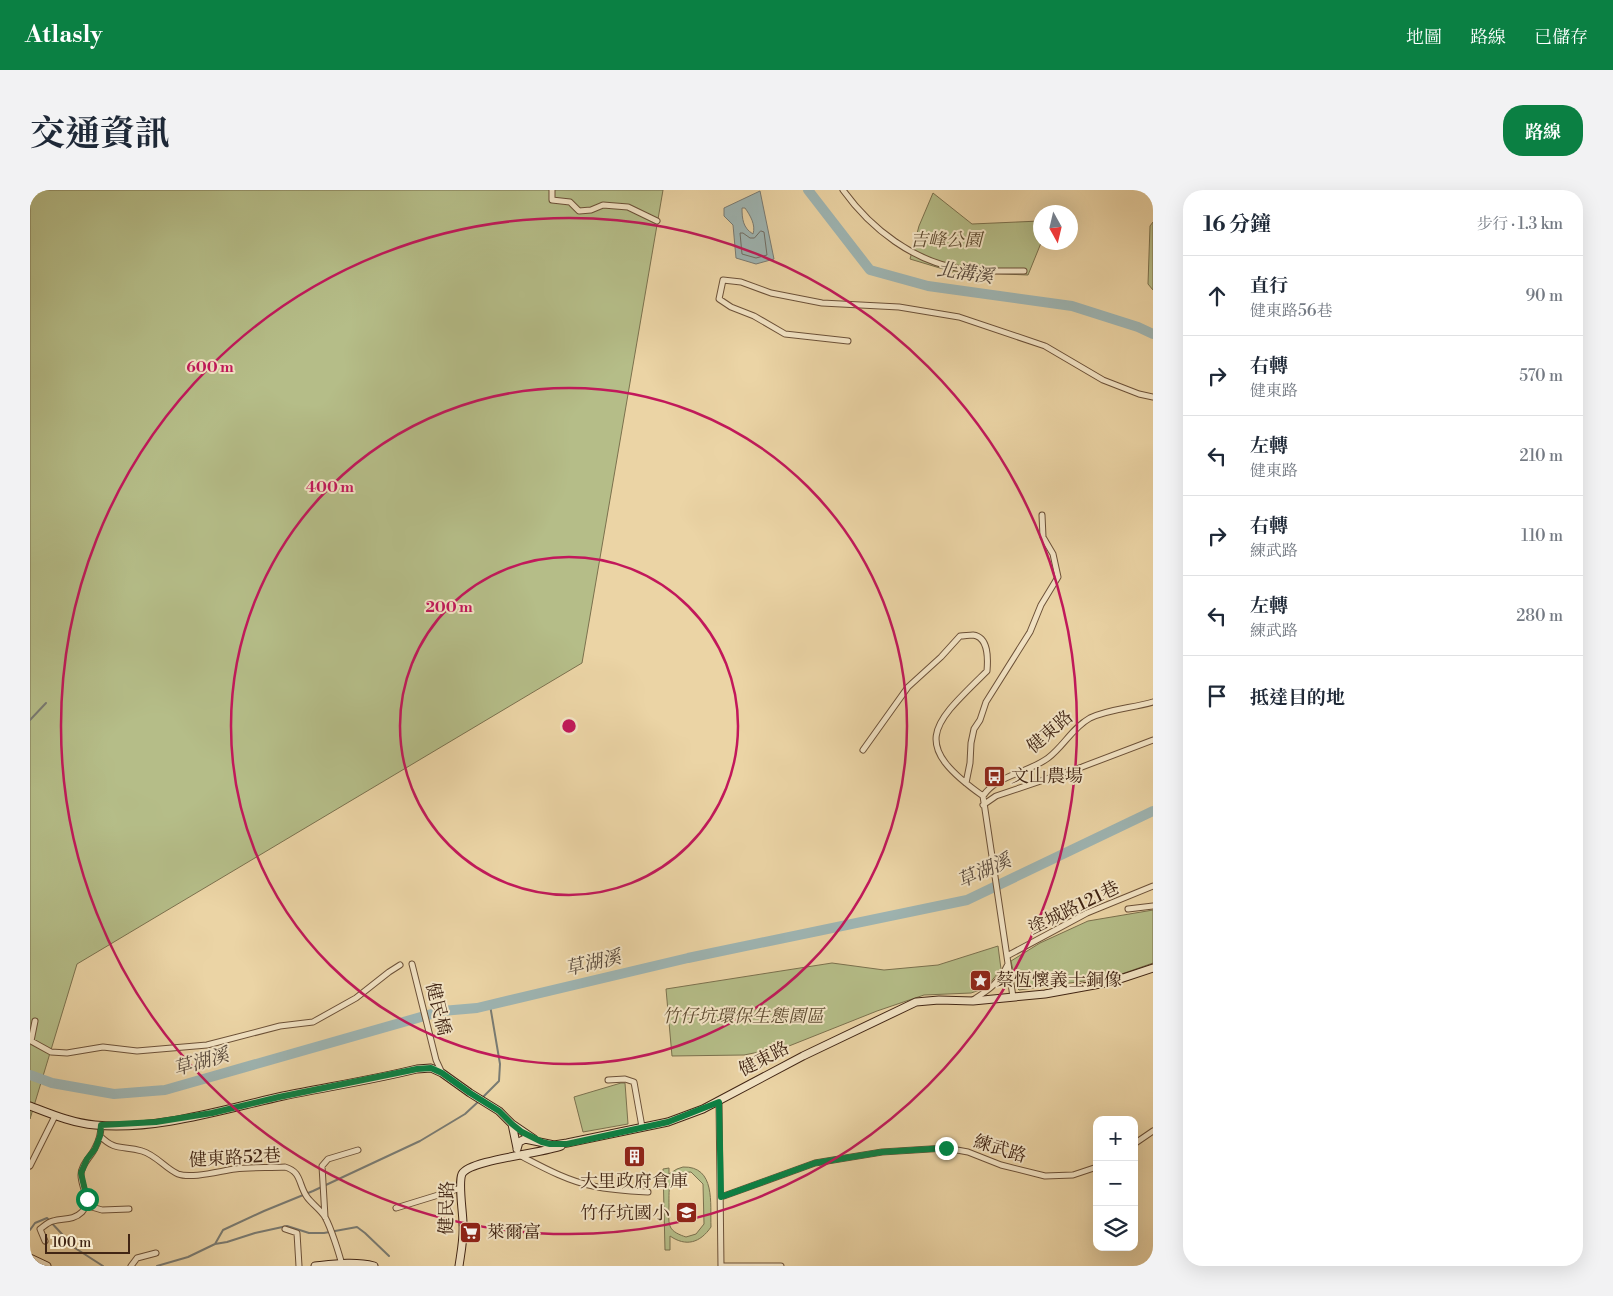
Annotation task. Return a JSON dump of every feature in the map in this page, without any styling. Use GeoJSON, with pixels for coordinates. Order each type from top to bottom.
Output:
{"type":"FeatureCollection","features":[{"type":"Feature","properties":{"kind":"street"},"geometry":{"type":"LineString","coordinates":[[552,190],[552,200],[570,202],[579,211],[591,210],[603,205],[628,207],[657,221]]}},
{"type":"Feature","properties":{"kind":"street"},"geometry":{"type":"LineString","coordinates":[[843,190],[878,229],[919,256],[940,264],[962,269],[1024,271]]}},
{"type":"Feature","properties":{"kind":"street"},"geometry":{"type":"LineString","coordinates":[[848,341],[785,334],[754,316],[730,307],[719,299],[723,280],[741,282],[772,293],[822,303],[898,307],[959,317],[1044,346],[1103,380],[1139,394],[1153,397]]}},
{"type":"Feature","properties":{"kind":"street"},"geometry":{"type":"LineString","coordinates":[[966,783],[970,763],[970,743],[986,702],[1030,632],[1041,605],[1058,577],[1053,554],[1043,537],[1042,515]]}},
{"type":"Feature","properties":{"kind":"street"},"geometry":{"type":"LineString","coordinates":[[863,750],[908,687],[941,657],[960,636],[975,635],[983,641],[986,646],[988,671],[964,694],[939,723],[936,734],[936,746],[944,762],[983,796],[1013,997]]}},
{"type":"Feature","properties":{"kind":"street","name":"健東路"},"geometry":{"type":"LineString","coordinates":[[983,796],[987,789],[996,783],[1028,770],[1050,757],[1077,726],[1091,718],[1153,702]]}},
{"type":"Feature","properties":{"kind":"street"},"geometry":{"type":"LineString","coordinates":[[983,805],[996,796],[1082,767],[1153,740]]}},
{"type":"Feature","properties":{"kind":"street","name":"塗城路121巷"},"geometry":{"type":"LineString","coordinates":[[1007,955],[1086,913],[1153,886]]}},
{"type":"Feature","properties":{"kind":"street"},"geometry":{"type":"LineString","coordinates":[[1128,910],[1153,906]]}},
{"type":"Feature","properties":{"kind":"street"},"geometry":{"type":"LineString","coordinates":[[973,1000],[997,983],[1003,976],[1009,963]]}},
{"type":"Feature","properties":{"kind":"street","name":"健民橋"},"geometry":{"type":"LineString","coordinates":[[412,964],[436,1060],[442,1073]]}},
{"type":"Feature","properties":{"kind":"street"},"geometry":{"type":"LineString","coordinates":[[35,1021],[31,1040],[51,1052],[67,1053],[103,1047],[137,1051],[207,1045],[280,1026],[313,1022],[356,998],[400,965]]}},
{"type":"Feature","properties":{"kind":"street","name":"健東路"},"geometry":{"type":"LineString","coordinates":[[508,1158],[520,1150],[536,1152],[550,1150],[567,1144],[678,1119],[719,1102],[736,1090],[911,1004],[939,1000],[1013,997],[1069,990],[1111,982],[1153,968]]}},
{"type":"Feature","properties":{"kind":"street","name":"健東路"},"geometry":{"type":"LineString","coordinates":[[30,1106],[54,1116],[101,1125],[156,1122],[212,1113],[279,1097],[417,1069],[431,1068],[442,1073],[499,1111],[512,1124],[529,1136],[542,1142]]}},
{"type":"Feature","properties":{"kind":"street"},"geometry":{"type":"LineString","coordinates":[[608,1080],[625,1079],[634,1082],[642,1127]]}},
{"type":"Feature","properties":{"kind":"street"},"geometry":{"type":"LineString","coordinates":[[719,1102],[721,1266],[781,1266]]}},
{"type":"Feature","properties":{"kind":"street"},"geometry":{"type":"LineString","coordinates":[[30,1165],[54,1116]]}},
{"type":"Feature","properties":{"kind":"street"},"geometry":{"type":"LineString","coordinates":[[512,1124],[520,1150]]}},
{"type":"Feature","properties":{"kind":"street"},"geometry":{"type":"LineString","coordinates":[[45,1242],[40,1230],[52,1221],[75,1218],[83,1211],[87,1199],[81,1173],[87,1159],[95,1149],[100,1136],[101,1125]]}},
{"type":"Feature","properties":{"kind":"street"},"geometry":{"type":"LineString","coordinates":[[1138,1141],[1153,1131]]}},
{"type":"Feature","properties":{"kind":"street","name":"健東路52巷"},"geometry":{"type":"LineString","coordinates":[[100,1136],[108,1144],[116,1148],[143,1151],[158,1159],[178,1174],[190,1175],[237,1168],[285,1167],[293,1169],[308,1198],[325,1217]]}},
{"type":"Feature","properties":{"kind":"street"},"geometry":{"type":"LineString","coordinates":[[508,1158],[511,1152],[520,1150],[532,1149],[532,1144],[529,1140],[525,1139],[521,1140],[518,1144],[520,1150],[547,1169],[580,1183],[617,1190],[648,1192]]}},
{"type":"Feature","properties":{"kind":"street","name":"健東路"},"geometry":{"type":"LineString","coordinates":[[529,1140],[567,1144]]}},
{"type":"Feature","properties":{"kind":"street","name":"練武路"},"geometry":{"type":"LineString","coordinates":[[721,1197],[815,1163],[882,1152],[946,1148],[968,1152],[1001,1165],[1045,1176],[1073,1175],[1093,1168]]}},
{"type":"Feature","properties":{"kind":"street"},"geometry":{"type":"LineString","coordinates":[[342,1265],[325,1217],[322,1166],[328,1159],[358,1150]]}},
{"type":"Feature","properties":{"kind":"street","name":"健民路"},"geometry":{"type":"LineString","coordinates":[[459,1266],[463,1226],[462,1174],[466,1169],[474,1166],[508,1158]]}},
{"type":"Feature","properties":{"kind":"street"},"geometry":{"type":"LineString","coordinates":[[396,1208],[461,1188]]}},
{"type":"Feature","properties":{"kind":"street"},"geometry":{"type":"LineString","coordinates":[[85,1205],[102,1210],[129,1209]]}},
{"type":"Feature","properties":{"kind":"street"},"geometry":{"type":"LineString","coordinates":[[285,1229],[298,1233],[299,1266]]}},
{"type":"Feature","properties":{"kind":"street"},"geometry":{"type":"LineString","coordinates":[[132,1266],[137,1258],[156,1253]]}},
{"type":"Feature","properties":{"kind":"street"},"geometry":{"type":"LineString","coordinates":[[30,1258],[46,1266]]}},
{"type":"Feature","properties":{"kind":"street"},"geometry":{"type":"LineString","coordinates":[[315,1266],[365,1264],[374,1266]]}},
{"type":"Feature","properties":{"kind":"green space"},"geometry":{"type":"Polygon","coordinates":[[[30,190],[663,190],[582,663],[77,964],[30,1119],[30,190]]]}},
{"type":"Feature","properties":{"kind":"green space","name":"吉峰公園"},"geometry":{"type":"Polygon","coordinates":[[[933,193],[972,224],[1033,221],[1033,250],[1038,250],[1028,275],[953,272],[910,259],[919,226],[933,193]]]}},
{"type":"Feature","properties":{"kind":"green space"},"geometry":{"type":"Polygon","coordinates":[[[1153,222],[1153,290],[1148,284],[1150,226],[1153,222]]]}},
{"type":"Feature","properties":{"kind":"green space"},"geometry":{"type":"Polygon","coordinates":[[[1153,910],[1153,963],[1113,977],[1019,990],[1017,988],[1011,961],[1040,943],[1088,921],[1153,910]]]}},
{"type":"Feature","properties":{"kind":"green space","name":"竹仔坑環保生態園區"},"geometry":{"type":"Polygon","coordinates":[[[998,946],[1001,969],[990,983],[980,990],[971,993],[924,995],[877,1011],[789,1046],[744,1055],[672,1056],[666,989],[832,963],[884,970],[938,965],[998,946]]]}},
{"type":"Feature","properties":{"kind":"green space"},"geometry":{"type":"Polygon","coordinates":[[[625,1083],[628,1124],[583,1132],[574,1097],[625,1083]]]}},
{"type":"Feature","properties":{"kind":"green space"},"geometry":{"type":"Polygon","coordinates":[[[683,1167],[694,1168],[706,1179],[709,1188],[711,1227],[702,1237],[692,1242],[682,1241],[670,1236],[670,1250],[665,1250],[663,1169],[669,1168],[669,1174],[683,1167]],[[691,1172],[677,1175],[673,1178],[669,1192],[669,1222],[674,1232],[686,1237],[696,1234],[704,1224],[703,1184],[691,1172]]]}},
{"type":"Feature","properties":{"kind":"water"},"geometry":{"type":"Polygon","coordinates":[[[760,191],[774,259],[756,264],[736,258],[733,225],[724,216],[724,208],[760,191]],[[742,208],[744,223],[753,234],[751,217],[745,208],[742,208]]]}},
{"type":"Feature","properties":{"kind":"waterway","name":"北溝溪"},"geometry":{"type":"LineString","coordinates":[[808,190],[870,270],[928,286],[1072,306],[1138,327],[1153,334]]}},
{"type":"Feature","properties":{"kind":"waterway"},"geometry":{"type":"LineString","coordinates":[[30,720],[46,703]]}},
{"type":"Feature","properties":{"kind":"waterway","name":"草湖溪"},"geometry":{"type":"LineString","coordinates":[[30,1075],[52,1083],[114,1094],[165,1090],[442,1011],[477,1008],[688,958],[967,900],[1153,811]]}},
{"type":"Feature","properties":{"kind":"waterway"},"geometry":{"type":"LineString","coordinates":[[482,1098],[499,1081],[500,1064],[490,1005]]}},
{"type":"Feature","properties":{"kind":"waterway"},"geometry":{"type":"LineString","coordinates":[[157,1266],[188,1257],[215,1244],[223,1230],[313,1191],[420,1141],[465,1114],[479,1101]]}},
{"type":"Feature","properties":{"kind":"waterway"},"geometry":{"type":"LineString","coordinates":[[30,1230],[35,1223],[47,1218],[75,1248],[103,1266]]}},
{"type":"Feature","properties":{"kind":"waterway"},"geometry":{"type":"LineString","coordinates":[[215,1244],[287,1226],[309,1233],[324,1233],[357,1227],[389,1256]]}},
{"type":"Feature","properties":{"kind":"place","name":"文山農場"},"geometry":{"type":"Point","coordinates":[995,776]}},
{"type":"Feature","properties":{"kind":"place","name":"蔡恆懷義士銅像"},"geometry":{"type":"Point","coordinates":[980,980]}},
{"type":"Feature","properties":{"kind":"place","name":"大里政府倉庫"},"geometry":{"type":"Point","coordinates":[634,1156]}},
{"type":"Feature","properties":{"kind":"place","name":"竹仔坑國小"},"geometry":{"type":"Point","coordinates":[686,1213]}},
{"type":"Feature","properties":{"kind":"place","name":"萊爾富"},"geometry":{"type":"Point","coordinates":[471,1232]}},
{"type":"Feature","properties":{"kind":"route"},"geometry":{"type":"LineString","coordinates":[[87,1199],[81,1173],[87,1159],[95,1149],[100,1136],[101,1125],[156,1122],[212,1113],[308,1091],[417,1069],[431,1068],[442,1073],[499,1111],[522,1132],[550,1144],[567,1144],[668,1122],[719,1102],[721,1197],[815,1163],[882,1152],[946,1148]]}}]}
